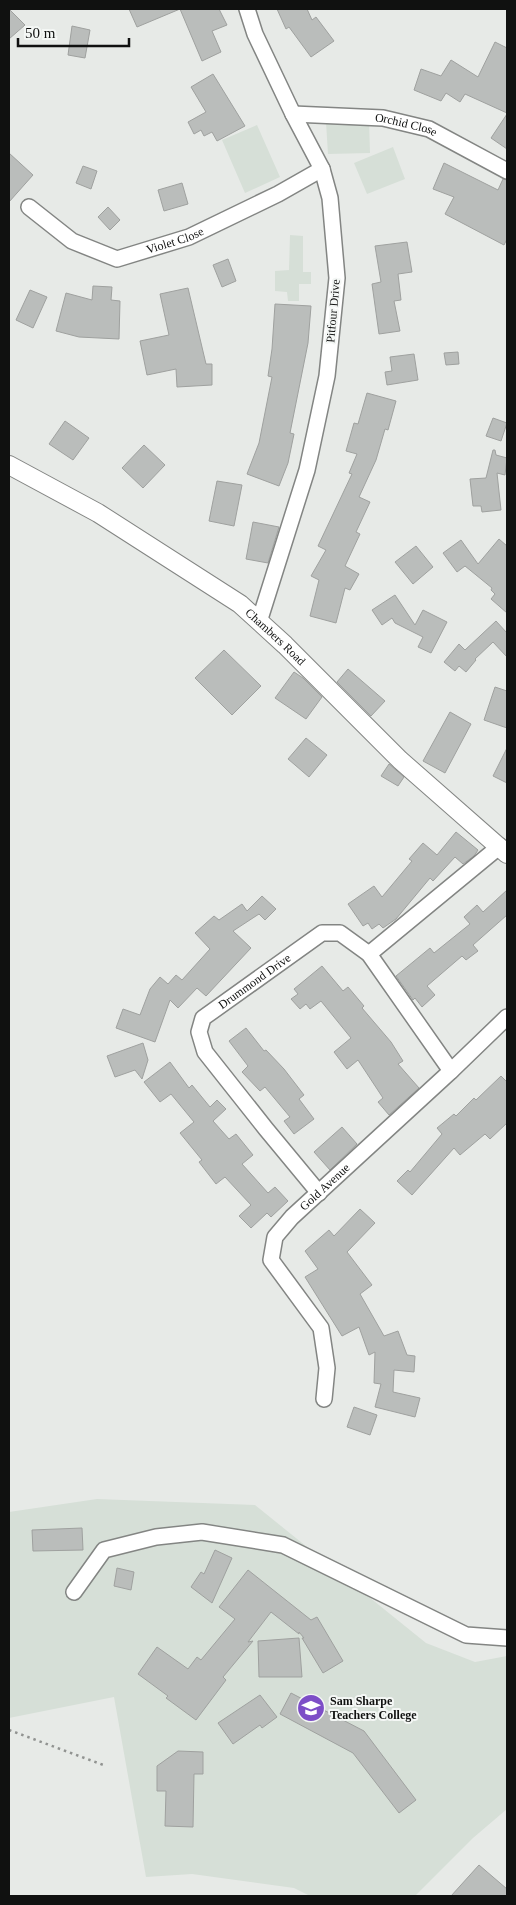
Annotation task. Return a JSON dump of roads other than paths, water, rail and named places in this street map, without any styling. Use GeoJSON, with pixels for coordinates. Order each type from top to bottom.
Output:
{"type":"FeatureCollection","features":[{"type":"Feature","properties":{"kind":"street","name":"Pitfour Drive"},"geometry":{"type":"LineString","coordinates":[[247,9],[255,34],[293,114],[322,169],[330,198],[337,278],[327,376],[307,470],[259,622]]}},
{"type":"Feature","properties":{"kind":"street","name":"Orchid Close"},"geometry":{"type":"LineString","coordinates":[[293,114],[383,118],[429,129],[507,171]]}},
{"type":"Feature","properties":{"kind":"street","name":"Violet Close"},"geometry":{"type":"LineString","coordinates":[[29,207],[72,241],[117,259],[188,237],[278,194],[322,169]]}},
{"type":"Feature","properties":{"kind":"street","name":"Chambers Road"},"geometry":{"type":"LineString","coordinates":[[9,465],[98,512],[240,604],[285,645],[400,760],[503,850]]}},
{"type":"Feature","properties":{"kind":"street"},"geometry":{"type":"LineString","coordinates":[[369,954],[503,850]]}},
{"type":"Feature","properties":{"kind":"street","name":"Drummond Drive"},"geometry":{"type":"LineString","coordinates":[[319,1192],[205,1052],[199,1032],[203,1018],[322,933],[340,933],[369,954],[451,1071]]}},
{"type":"Feature","properties":{"kind":"street","name":"Gold Avenue"},"geometry":{"type":"LineString","coordinates":[[324,1399],[327,1368],[321,1328],[271,1260],[275,1237],[292,1216],[451,1071],[507,1017]]}},
{"type":"Feature","properties":{"kind":"street"},"geometry":{"type":"LineString","coordinates":[[74,1592],[104,1550],[156,1537],[202,1532],[284,1545],[466,1635],[507,1638]]}},
{"type":"Feature","properties":{"kind":"place","name":"Sam Sharpe Teachers College"},"geometry":{"type":"Point","coordinates":[311,1708]}}]}
